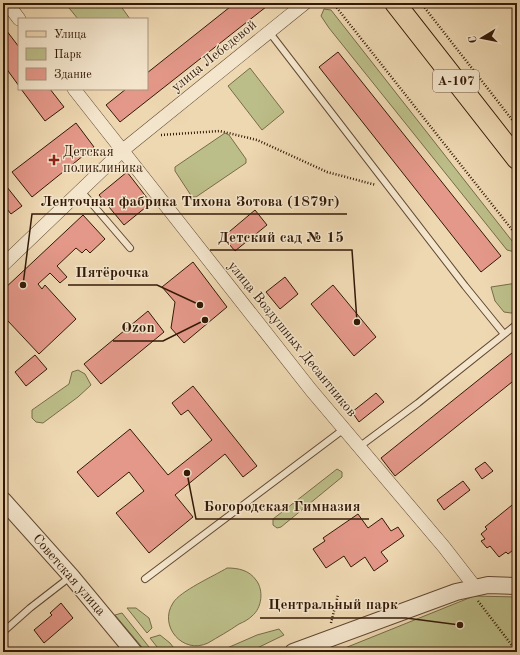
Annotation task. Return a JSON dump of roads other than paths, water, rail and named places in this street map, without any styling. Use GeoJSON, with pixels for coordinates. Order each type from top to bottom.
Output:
{"type":"FeatureCollection","features":[{"type":"Feature","properties":{"kind":"main road","name":"А-107"},"geometry":{"type":"LineString","coordinates":[[395,3],[517,159]]}},
{"type":"Feature","properties":{"kind":"street"},"geometry":{"type":"LineString","coordinates":[[7,3],[18,18]]}},
{"type":"Feature","properties":{"kind":"street","name":"улица Лебедевой"},"geometry":{"type":"LineString","coordinates":[[3,266],[123,150],[270,33],[305,3]]}},
{"type":"Feature","properties":{"kind":"street","name":"улица Воздушных Десантников"},"geometry":{"type":"LineString","coordinates":[[75,90],[247,310],[344,429],[444,547],[474,592]]}},
{"type":"Feature","properties":{"kind":"street","name":"Советская улица"},"geometry":{"type":"LineString","coordinates":[[3,500],[71,576],[134,652]]}},
{"type":"Feature","properties":{"kind":"street"},"geometry":{"type":"LineString","coordinates":[[293,652],[456,592],[474,592],[488,585],[517,586]]}},
{"type":"Feature","properties":{"kind":"lane"},"geometry":{"type":"LineString","coordinates":[[270,33],[465,286],[504,334]]}},
{"type":"Feature","properties":{"kind":"lane"},"geometry":{"type":"LineString","coordinates":[[80,191],[130,248]]}},
{"type":"Feature","properties":{"kind":"lane"},"geometry":{"type":"LineString","coordinates":[[359,447],[418,403],[517,324]]}},
{"type":"Feature","properties":{"kind":"lane"},"geometry":{"type":"LineString","coordinates":[[145,579],[344,429]]}},
{"type":"Feature","properties":{"kind":"lane"},"geometry":{"type":"LineString","coordinates":[[3,632],[30,608],[71,576]]}},
{"type":"Feature","properties":{"kind":"place","name":"Детская поликлиника"},"geometry":{"type":"Point","coordinates":[54,160]}},
{"type":"Feature","properties":{"kind":"place","name":"Ленточная фабрика Тихона Зотова (1879г)"},"geometry":{"type":"Point","coordinates":[23,285]}},
{"type":"Feature","properties":{"kind":"place","name":"Пятёрочка"},"geometry":{"type":"Point","coordinates":[200,305]}},
{"type":"Feature","properties":{"kind":"place","name":"Ozon"},"geometry":{"type":"Point","coordinates":[205,320]}},
{"type":"Feature","properties":{"kind":"place","name":"Детский сад № 15"},"geometry":{"type":"Point","coordinates":[357,322]}},
{"type":"Feature","properties":{"kind":"place","name":"Богородская Гимназия"},"geometry":{"type":"Point","coordinates":[187,473]}},
{"type":"Feature","properties":{"kind":"place","name":"Центральный парк"},"geometry":{"type":"Point","coordinates":[460,625]}}]}
